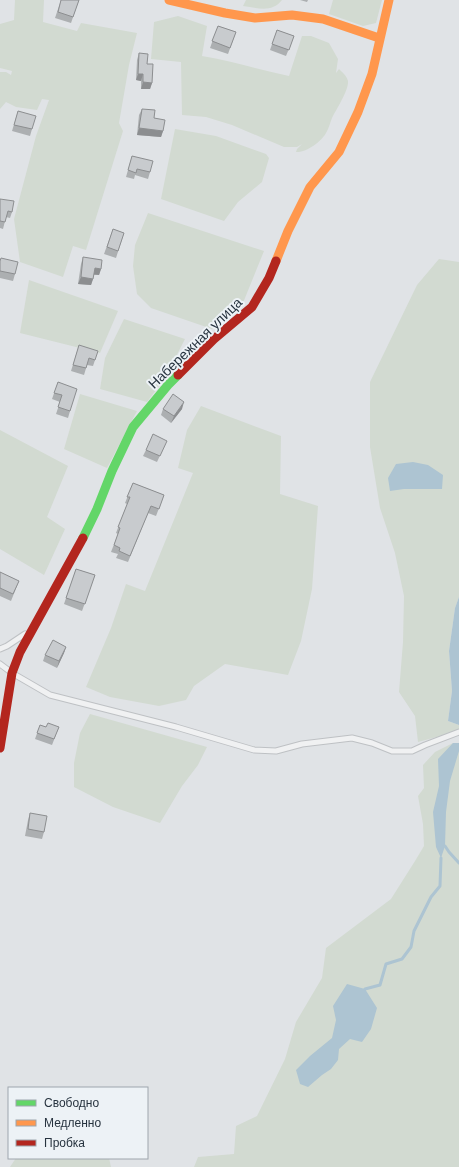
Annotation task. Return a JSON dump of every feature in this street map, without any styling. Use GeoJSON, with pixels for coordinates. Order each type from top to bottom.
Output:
{"type":"FeatureCollection","features":[{"type":"Feature","properties":{"kind":"street"},"geometry":{"type":"LineString","coordinates":[[169,0],[225,13],[255,18],[292,15],[323,19],[379,38]]}},
{"type":"Feature","properties":{"kind":"street","name":"Набережная улица"},"geometry":{"type":"LineString","coordinates":[[0,748],[12,673],[20,652],[78,548],[133,427],[168,385],[214,339],[252,307],[266,284],[288,231],[310,187],[339,152],[358,112],[372,74],[379,38],[389,0]]}},
{"type":"Feature","properties":{"kind":"lane"},"geometry":{"type":"LineString","coordinates":[[0,649],[23,636],[34,625]]}},
{"type":"Feature","properties":{"kind":"lane"},"geometry":{"type":"LineString","coordinates":[[0,664],[12,673],[50,695],[169,725],[254,750],[276,751],[302,744],[352,738],[372,743],[392,751],[412,751],[459,732]]}},
{"type":"Feature","properties":{"kind":"shaded area"},"geometry":{"type":"Polygon","coordinates":[[[15,0],[44,0],[43,22],[77,31],[81,23],[137,33],[129,65],[119,123],[123,131],[86,250],[73,246],[63,277],[20,262],[14,219],[36,136],[49,100],[42,99],[37,110],[16,107],[6,102],[0,109],[0,72],[6,72],[11,75],[12,71],[0,68],[0,24],[14,20],[15,0]]]}},
{"type":"Feature","properties":{"kind":"shaded area"},"geometry":{"type":"Polygon","coordinates":[[[246,0],[282,0],[274,7],[264,9],[243,6],[246,0]]]}},
{"type":"Feature","properties":{"kind":"shaded area"},"geometry":{"type":"Polygon","coordinates":[[[333,0],[382,0],[376,23],[363,26],[329,14],[333,0]]]}},
{"type":"Feature","properties":{"kind":"shaded area"},"geometry":{"type":"Polygon","coordinates":[[[178,16],[207,26],[202,56],[289,76],[302,36],[311,36],[329,43],[338,59],[336,73],[339,69],[346,76],[348,85],[324,136],[309,149],[296,152],[302,144],[297,147],[284,147],[232,125],[206,117],[182,115],[181,62],[151,59],[154,22],[178,16]]]}},
{"type":"Feature","properties":{"kind":"shaded area"},"geometry":{"type":"Polygon","coordinates":[[[175,129],[216,136],[266,154],[269,158],[262,182],[238,202],[224,221],[161,199],[175,129]]]}},
{"type":"Feature","properties":{"kind":"shaded area"},"geometry":{"type":"Polygon","coordinates":[[[148,213],[264,251],[243,303],[212,329],[151,308],[137,294],[133,266],[135,245],[148,213]]]}},
{"type":"Feature","properties":{"kind":"shaded area"},"geometry":{"type":"Polygon","coordinates":[[[439,259],[459,262],[459,597],[455,608],[449,651],[452,691],[448,721],[459,725],[459,731],[418,742],[415,716],[399,692],[403,642],[404,596],[395,553],[380,508],[370,447],[370,382],[417,285],[439,259]]]}},
{"type":"Feature","properties":{"kind":"shaded area"},"geometry":{"type":"Polygon","coordinates":[[[29,280],[118,311],[100,353],[20,333],[29,280]]]}},
{"type":"Feature","properties":{"kind":"shaded area"},"geometry":{"type":"Polygon","coordinates":[[[124,319],[185,339],[165,378],[147,402],[100,389],[105,358],[124,319]]]}},
{"type":"Feature","properties":{"kind":"shaded area"},"geometry":{"type":"Polygon","coordinates":[[[80,394],[137,411],[107,468],[64,449],[80,394]]]}},
{"type":"Feature","properties":{"kind":"shaded area"},"geometry":{"type":"Polygon","coordinates":[[[201,406],[281,436],[280,494],[318,506],[312,589],[301,641],[288,675],[225,664],[194,686],[186,700],[159,706],[110,697],[86,687],[111,628],[126,584],[145,591],[193,473],[178,468],[187,430],[201,406]]]}},
{"type":"Feature","properties":{"kind":"shaded area"},"geometry":{"type":"Polygon","coordinates":[[[0,430],[68,466],[47,517],[65,529],[44,575],[0,549],[0,430]]]}},
{"type":"Feature","properties":{"kind":"shaded area"},"geometry":{"type":"Polygon","coordinates":[[[90,714],[207,747],[198,765],[182,786],[160,823],[113,807],[74,787],[74,763],[80,733],[90,714]]]}},
{"type":"Feature","properties":{"kind":"shaded area"},"geometry":{"type":"Polygon","coordinates":[[[453,743],[459,743],[459,1167],[194,1167],[198,1157],[234,1154],[236,1126],[257,1116],[285,1059],[296,1022],[322,978],[326,948],[391,899],[415,861],[424,846],[423,824],[418,796],[424,788],[423,765],[435,752],[453,743]]]}},
{"type":"Feature","properties":{"kind":"shaded area"},"geometry":{"type":"Polygon","coordinates":[[[15,1159],[109,1159],[111,1167],[10,1167],[15,1159]]]}},
{"type":"Feature","properties":{"kind":"water"},"geometry":{"type":"Polygon","coordinates":[[[413,462],[428,465],[443,475],[442,489],[404,489],[390,491],[388,478],[396,464],[413,462]]]}},
{"type":"Feature","properties":{"kind":"water"},"geometry":{"type":"Polygon","coordinates":[[[459,597],[459,725],[448,721],[452,691],[449,651],[455,608],[459,597]]]}},
{"type":"Feature","properties":{"kind":"water"},"geometry":{"type":"Polygon","coordinates":[[[453,743],[459,743],[459,751],[450,781],[446,812],[445,846],[441,858],[436,847],[433,812],[439,786],[438,759],[453,743]]]}},
{"type":"Feature","properties":{"kind":"water"},"geometry":{"type":"Polygon","coordinates":[[[347,984],[365,989],[377,1008],[371,1029],[362,1042],[350,1039],[339,1049],[338,1060],[331,1069],[308,1087],[300,1084],[296,1070],[332,1038],[336,1020],[333,1006],[347,984]]]}},
{"type":"Feature","properties":{"kind":"building"},"geometry":{"type":"Polygon","coordinates":[[[61,0],[79,0],[73,17],[58,12],[61,0]]]}},
{"type":"Feature","properties":{"kind":"building"},"geometry":{"type":"Polygon","coordinates":[[[218,26],[236,32],[230,48],[212,41],[218,26]]]}},
{"type":"Feature","properties":{"kind":"building"},"geometry":{"type":"Polygon","coordinates":[[[277,30],[294,36],[289,50],[272,44],[277,30]]]}},
{"type":"Feature","properties":{"kind":"building"},"geometry":{"type":"Polygon","coordinates":[[[139,53],[148,54],[147,64],[153,64],[152,83],[143,82],[143,74],[138,74],[139,53]]]}},
{"type":"Feature","properties":{"kind":"building"},"geometry":{"type":"Polygon","coordinates":[[[142,109],[155,110],[154,118],[165,120],[163,131],[139,128],[142,109]]]}},
{"type":"Feature","properties":{"kind":"building"},"geometry":{"type":"Polygon","coordinates":[[[18,111],[36,116],[32,129],[14,125],[18,111]]]}},
{"type":"Feature","properties":{"kind":"building"},"geometry":{"type":"Polygon","coordinates":[[[132,156],[153,161],[150,172],[137,169],[136,173],[128,170],[132,156]]]}},
{"type":"Feature","properties":{"kind":"building"},"geometry":{"type":"Polygon","coordinates":[[[0,199],[14,201],[12,212],[8,211],[5,222],[0,221],[0,199]]]}},
{"type":"Feature","properties":{"kind":"building"},"geometry":{"type":"Polygon","coordinates":[[[113,229],[124,233],[118,251],[107,247],[113,229]]]}},
{"type":"Feature","properties":{"kind":"building"},"geometry":{"type":"Polygon","coordinates":[[[83,257],[102,260],[101,269],[95,268],[93,279],[81,277],[83,257]]]}},
{"type":"Feature","properties":{"kind":"building"},"geometry":{"type":"Polygon","coordinates":[[[1,258],[18,262],[15,274],[0,271],[1,258]]]}},
{"type":"Feature","properties":{"kind":"building"},"geometry":{"type":"Polygon","coordinates":[[[79,345],[98,351],[95,360],[89,358],[86,368],[73,365],[79,345]]]}},
{"type":"Feature","properties":{"kind":"building"},"geometry":{"type":"Polygon","coordinates":[[[58,382],[77,389],[70,411],[58,407],[62,395],[54,393],[58,382]]]}},
{"type":"Feature","properties":{"kind":"building"},"geometry":{"type":"Polygon","coordinates":[[[173,394],[184,402],[174,416],[163,409],[173,394]]]}},
{"type":"Feature","properties":{"kind":"building"},"geometry":{"type":"Polygon","coordinates":[[[153,434],[167,441],[160,456],[146,450],[153,434]]]}},
{"type":"Feature","properties":{"kind":"building"},"geometry":{"type":"Polygon","coordinates":[[[133,483],[164,495],[159,509],[151,506],[130,556],[119,551],[120,548],[114,545],[120,528],[118,527],[130,497],[127,497],[133,483]]]}},
{"type":"Feature","properties":{"kind":"building"},"geometry":{"type":"Polygon","coordinates":[[[76,569],[95,575],[85,604],[66,598],[76,569]]]}},
{"type":"Feature","properties":{"kind":"building"},"geometry":{"type":"Polygon","coordinates":[[[0,572],[19,581],[13,594],[0,588],[0,572]]]}},
{"type":"Feature","properties":{"kind":"building"},"geometry":{"type":"Polygon","coordinates":[[[53,640],[66,647],[59,661],[45,655],[53,640]]]}},
{"type":"Feature","properties":{"kind":"building"},"geometry":{"type":"Polygon","coordinates":[[[48,723],[59,727],[54,739],[37,733],[40,725],[46,727],[48,723]]]}},
{"type":"Feature","properties":{"kind":"building"},"geometry":{"type":"Polygon","coordinates":[[[30,813],[47,816],[44,832],[28,829],[30,813]]]}},
{"type":"Feature","properties":{"kind":"waterway"},"geometry":{"type":"LineString","coordinates":[[445,846],[459,863]]}},
{"type":"Feature","properties":{"kind":"waterway"},"geometry":{"type":"LineString","coordinates":[[365,989],[380,985],[386,964],[402,959],[411,947],[414,931],[431,897],[440,886],[441,858]]}},
{"type":"Feature","properties":{"kind":"traffic: fast"},"geometry":{"type":"LineString","coordinates":[[83,538],[133,427],[178,375]]}},
{"type":"Feature","properties":{"kind":"traffic: slow"},"geometry":{"type":"LineString","coordinates":[[169,0],[225,13],[255,18],[292,15],[323,19],[379,38]]}},
{"type":"Feature","properties":{"kind":"traffic: slow"},"geometry":{"type":"LineString","coordinates":[[276,261],[288,231],[310,187],[339,152],[358,112],[372,74],[389,0]]}},
{"type":"Feature","properties":{"kind":"traffic: jam"},"geometry":{"type":"LineString","coordinates":[[178,375],[214,339],[252,307],[269,278],[276,261]]}},
{"type":"Feature","properties":{"kind":"traffic: jam"},"geometry":{"type":"LineString","coordinates":[[0,748],[12,673],[20,652],[83,538]]}}]}
